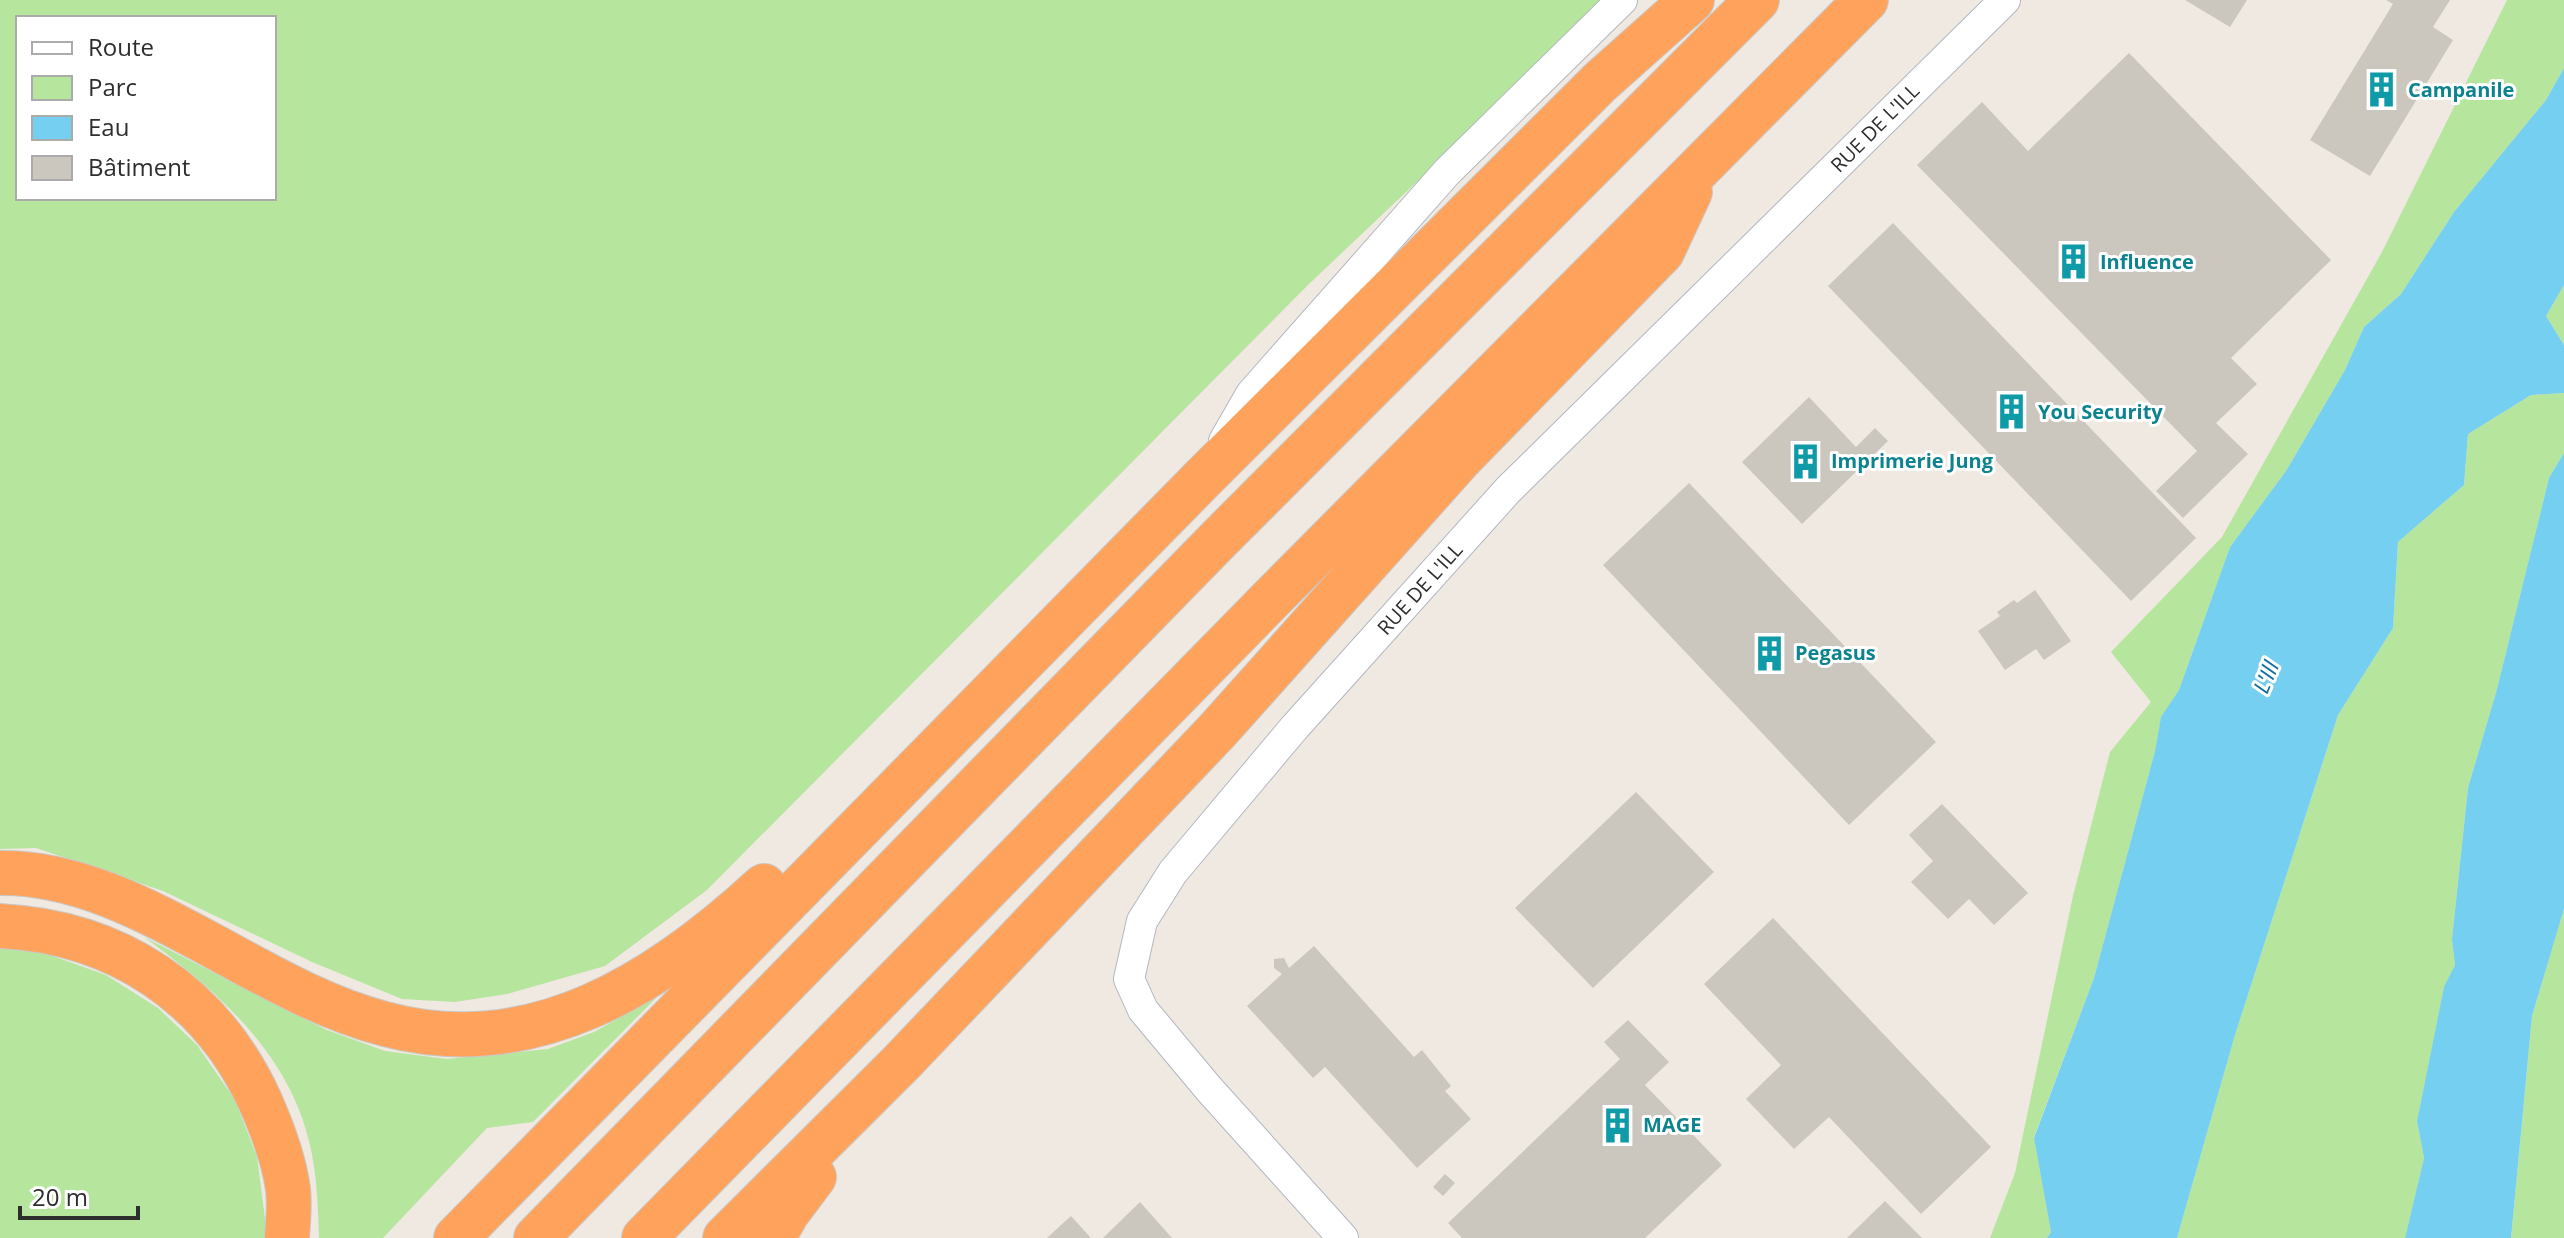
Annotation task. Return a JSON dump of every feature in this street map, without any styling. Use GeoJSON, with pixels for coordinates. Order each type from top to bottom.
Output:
{"type":"FeatureCollection","features":[{"type":"Feature","properties":{"kind":"highway"},"geometry":{"type":"LineString","coordinates":[[456,1238],[1203,478],[1600,82],[1692,0]]}},
{"type":"Feature","properties":{"kind":"highway"},"geometry":{"type":"LineString","coordinates":[[536,1238],[1215,543],[1757,0]]}},
{"type":"Feature","properties":{"kind":"highway"},"geometry":{"type":"LineString","coordinates":[[644,1238],[1271,599],[1866,0]]}},
{"type":"Feature","properties":{"kind":"highway"},"geometry":{"type":"LineString","coordinates":[[725,1238],[901,1063],[1217,731],[1459,460],[1662,252],[1700,168]]}},
{"type":"Feature","properties":{"kind":"highway"},"geometry":{"type":"LineString","coordinates":[[0,873],[20,873],[95,889],[163,919],[308,997],[385,1024],[428,1032],[481,1034],[535,1026],[591,1008],[639,984],[677,958],[725,922],[854,798],[968,715]]}},
{"type":"Feature","properties":{"kind":"highway"},"geometry":{"type":"LineString","coordinates":[[0,926],[36,928],[95,944],[148,969],[200,1011],[245,1069],[271,1126],[288,1189],[287,1238]]}},
{"type":"Feature","properties":{"kind":"highway"},"geometry":{"type":"LineString","coordinates":[[773,1238],[787,1213],[901,1063]]}},
{"type":"Feature","properties":{"kind":"street"},"geometry":{"type":"LineString","coordinates":[[1203,478],[1251,394],[1447,172],[1622,0]]}},
{"type":"Feature","properties":{"kind":"street","name":"RUE DE L'ILL"},"geometry":{"type":"LineString","coordinates":[[1343,1238],[1209,1089],[1143,1010],[1129,979],[1142,921],[1173,872],[1284,740],[1508,490],[2005,0]]}},
{"type":"Feature","properties":{"kind":"green space"},"geometry":{"type":"Polygon","coordinates":[[[0,0],[1609,0],[1309,284],[707,890],[605,966],[507,994],[455,1002],[402,999],[312,962],[163,891],[36,848],[0,849],[0,0]]]}},
{"type":"Feature","properties":{"kind":"green space"},"geometry":{"type":"Polygon","coordinates":[[[2507,0],[2564,0],[2564,68],[2546,100],[2454,212],[2401,294],[2364,327],[2345,370],[2286,471],[2230,547],[2179,690],[2161,718],[2155,751],[2094,978],[2034,1137],[2051,1232],[2047,1238],[1990,1238],[2015,1173],[2073,896],[2110,752],[2151,702],[2111,652],[2222,537],[2382,252],[2507,0]]]}},
{"type":"Feature","properties":{"kind":"green space"},"geometry":{"type":"Polygon","coordinates":[[[2564,285],[2564,345],[2546,316],[2564,285]]]}},
{"type":"Feature","properties":{"kind":"green space"},"geometry":{"type":"Polygon","coordinates":[[[2564,393],[2564,453],[2549,478],[2497,689],[2468,788],[2452,939],[2455,965],[2444,988],[2417,1121],[2424,1158],[2405,1238],[2177,1238],[2235,1035],[2338,715],[2393,628],[2398,542],[2464,485],[2468,434],[2531,395],[2564,393]]]}},
{"type":"Feature","properties":{"kind":"green space"},"geometry":{"type":"Polygon","coordinates":[[[2564,909],[2564,1238],[2511,1238],[2532,1016],[2564,909]]]}},
{"type":"Feature","properties":{"kind":"green space"},"geometry":{"type":"Polygon","coordinates":[[[144,937],[327,1030],[385,1051],[447,1059],[548,1049],[594,1032],[658,996],[533,1122],[487,1128],[383,1238],[319,1238],[312,1153],[299,1109],[284,1079],[266,1051],[222,1001],[144,937]]]}},
{"type":"Feature","properties":{"kind":"green space"},"geometry":{"type":"Polygon","coordinates":[[[0,947],[47,954],[106,975],[158,1008],[197,1045],[235,1100],[257,1157],[265,1238],[0,1238],[0,947]]]}},
{"type":"Feature","properties":{"kind":"water","name":"L'Ill"},"geometry":{"type":"Polygon","coordinates":[[[2564,68],[2564,285],[2546,316],[2564,345],[2564,393],[2531,395],[2468,434],[2464,485],[2398,542],[2393,628],[2338,715],[2235,1035],[2177,1238],[2047,1238],[2051,1232],[2034,1138],[2094,978],[2155,751],[2161,717],[2179,690],[2230,547],[2286,471],[2345,370],[2364,327],[2401,294],[2454,212],[2546,100],[2564,68]]]}},
{"type":"Feature","properties":{"kind":"water"},"geometry":{"type":"Polygon","coordinates":[[[2564,453],[2564,909],[2532,1016],[2511,1238],[2405,1238],[2424,1158],[2417,1121],[2444,987],[2455,965],[2452,939],[2468,788],[2497,689],[2549,478],[2564,453]]]}},
{"type":"Feature","properties":{"kind":"building"},"geometry":{"type":"Polygon","coordinates":[[[2185,0],[2247,0],[2230,27],[2185,0]]]}},
{"type":"Feature","properties":{"kind":"building","name":"Campanile"},"geometry":{"type":"Polygon","coordinates":[[[2386,0],[2450,0],[2433,27],[2453,40],[2370,176],[2310,140],[2393,4],[2386,0]]]}},
{"type":"Feature","properties":{"kind":"building"},"geometry":{"type":"Polygon","coordinates":[[[2129,53],[2331,260],[2231,358],[2257,384],[2216,423],[2248,454],[2183,518],[2156,491],[2197,451],[1917,165],[1982,102],[2028,151],[2129,53]]]}},
{"type":"Feature","properties":{"kind":"building","name":"You Security"},"geometry":{"type":"Polygon","coordinates":[[[1893,223],[2196,538],[2131,601],[1828,286],[1893,223]]]}},
{"type":"Feature","properties":{"kind":"building","name":"Imprimerie Jung"},"geometry":{"type":"Polygon","coordinates":[[[1809,397],[1856,447],[1875,428],[1888,441],[1802,524],[1742,462],[1809,397]]]}},
{"type":"Feature","properties":{"kind":"building","name":"Pegasus"},"geometry":{"type":"Polygon","coordinates":[[[1689,483],[1936,742],[1849,825],[1603,565],[1689,483]]]}},
{"type":"Feature","properties":{"kind":"building"},"geometry":{"type":"Polygon","coordinates":[[[2035,590],[2071,641],[2044,660],[2036,649],[2005,670],[1978,631],[2000,616],[1997,612],[2035,590]]]}},
{"type":"Feature","properties":{"kind":"building"},"geometry":{"type":"Polygon","coordinates":[[[1636,792],[1714,872],[1593,988],[1515,908],[1636,792]]]}},
{"type":"Feature","properties":{"kind":"building"},"geometry":{"type":"Polygon","coordinates":[[[1942,804],[2028,893],[1994,925],[1969,899],[1948,919],[1911,882],[1933,861],[1909,835],[1942,804]]]}},
{"type":"Feature","properties":{"kind":"building"},"geometry":{"type":"Polygon","coordinates":[[[1773,918],[1991,1147],[1921,1214],[1829,1117],[1794,1149],[1746,1099],[1781,1065],[1704,984],[1773,918]]]}},
{"type":"Feature","properties":{"kind":"building"},"geometry":{"type":"Polygon","coordinates":[[[1314,946],[1414,1057],[1422,1050],[1451,1086],[1445,1091],[1471,1119],[1417,1168],[1325,1067],[1313,1078],[1247,1006],[1282,974],[1274,968],[1274,959],[1284,958],[1289,968],[1314,946]]]}},
{"type":"Feature","properties":{"kind":"building","name":"MAGE"},"geometry":{"type":"Polygon","coordinates":[[[1628,1020],[1669,1062],[1645,1085],[1722,1165],[1645,1238],[1462,1238],[1448,1223],[1620,1059],[1604,1042],[1628,1020]]]}},
{"type":"Feature","properties":{"kind":"building"},"geometry":{"type":"Polygon","coordinates":[[[1445,1174],[1455,1183],[1443,1196],[1433,1187],[1445,1174]]]}},
{"type":"Feature","properties":{"kind":"building"},"geometry":{"type":"Polygon","coordinates":[[[1885,1201],[1922,1238],[1847,1238],[1885,1201]]]}},
{"type":"Feature","properties":{"kind":"building"},"geometry":{"type":"Polygon","coordinates":[[[1140,1202],[1172,1238],[1103,1238],[1140,1202]]]}},
{"type":"Feature","properties":{"kind":"building"},"geometry":{"type":"Polygon","coordinates":[[[1071,1216],[1091,1238],[1047,1238],[1060,1226],[1071,1216]]]}},
{"type":"Feature","properties":{"kind":"place","name":"Campanile"},"geometry":{"type":"Point","coordinates":[2382,90]}},
{"type":"Feature","properties":{"kind":"place","name":"Influence"},"geometry":{"type":"Point","coordinates":[2074,262]}},
{"type":"Feature","properties":{"kind":"place","name":"You Security"},"geometry":{"type":"Point","coordinates":[2012,412]}},
{"type":"Feature","properties":{"kind":"place","name":"Imprimerie Jung"},"geometry":{"type":"Point","coordinates":[1805,461]}},
{"type":"Feature","properties":{"kind":"place","name":"Pegasus"},"geometry":{"type":"Point","coordinates":[1769,653]}},
{"type":"Feature","properties":{"kind":"place","name":"MAGE"},"geometry":{"type":"Point","coordinates":[1617,1125]}}]}
